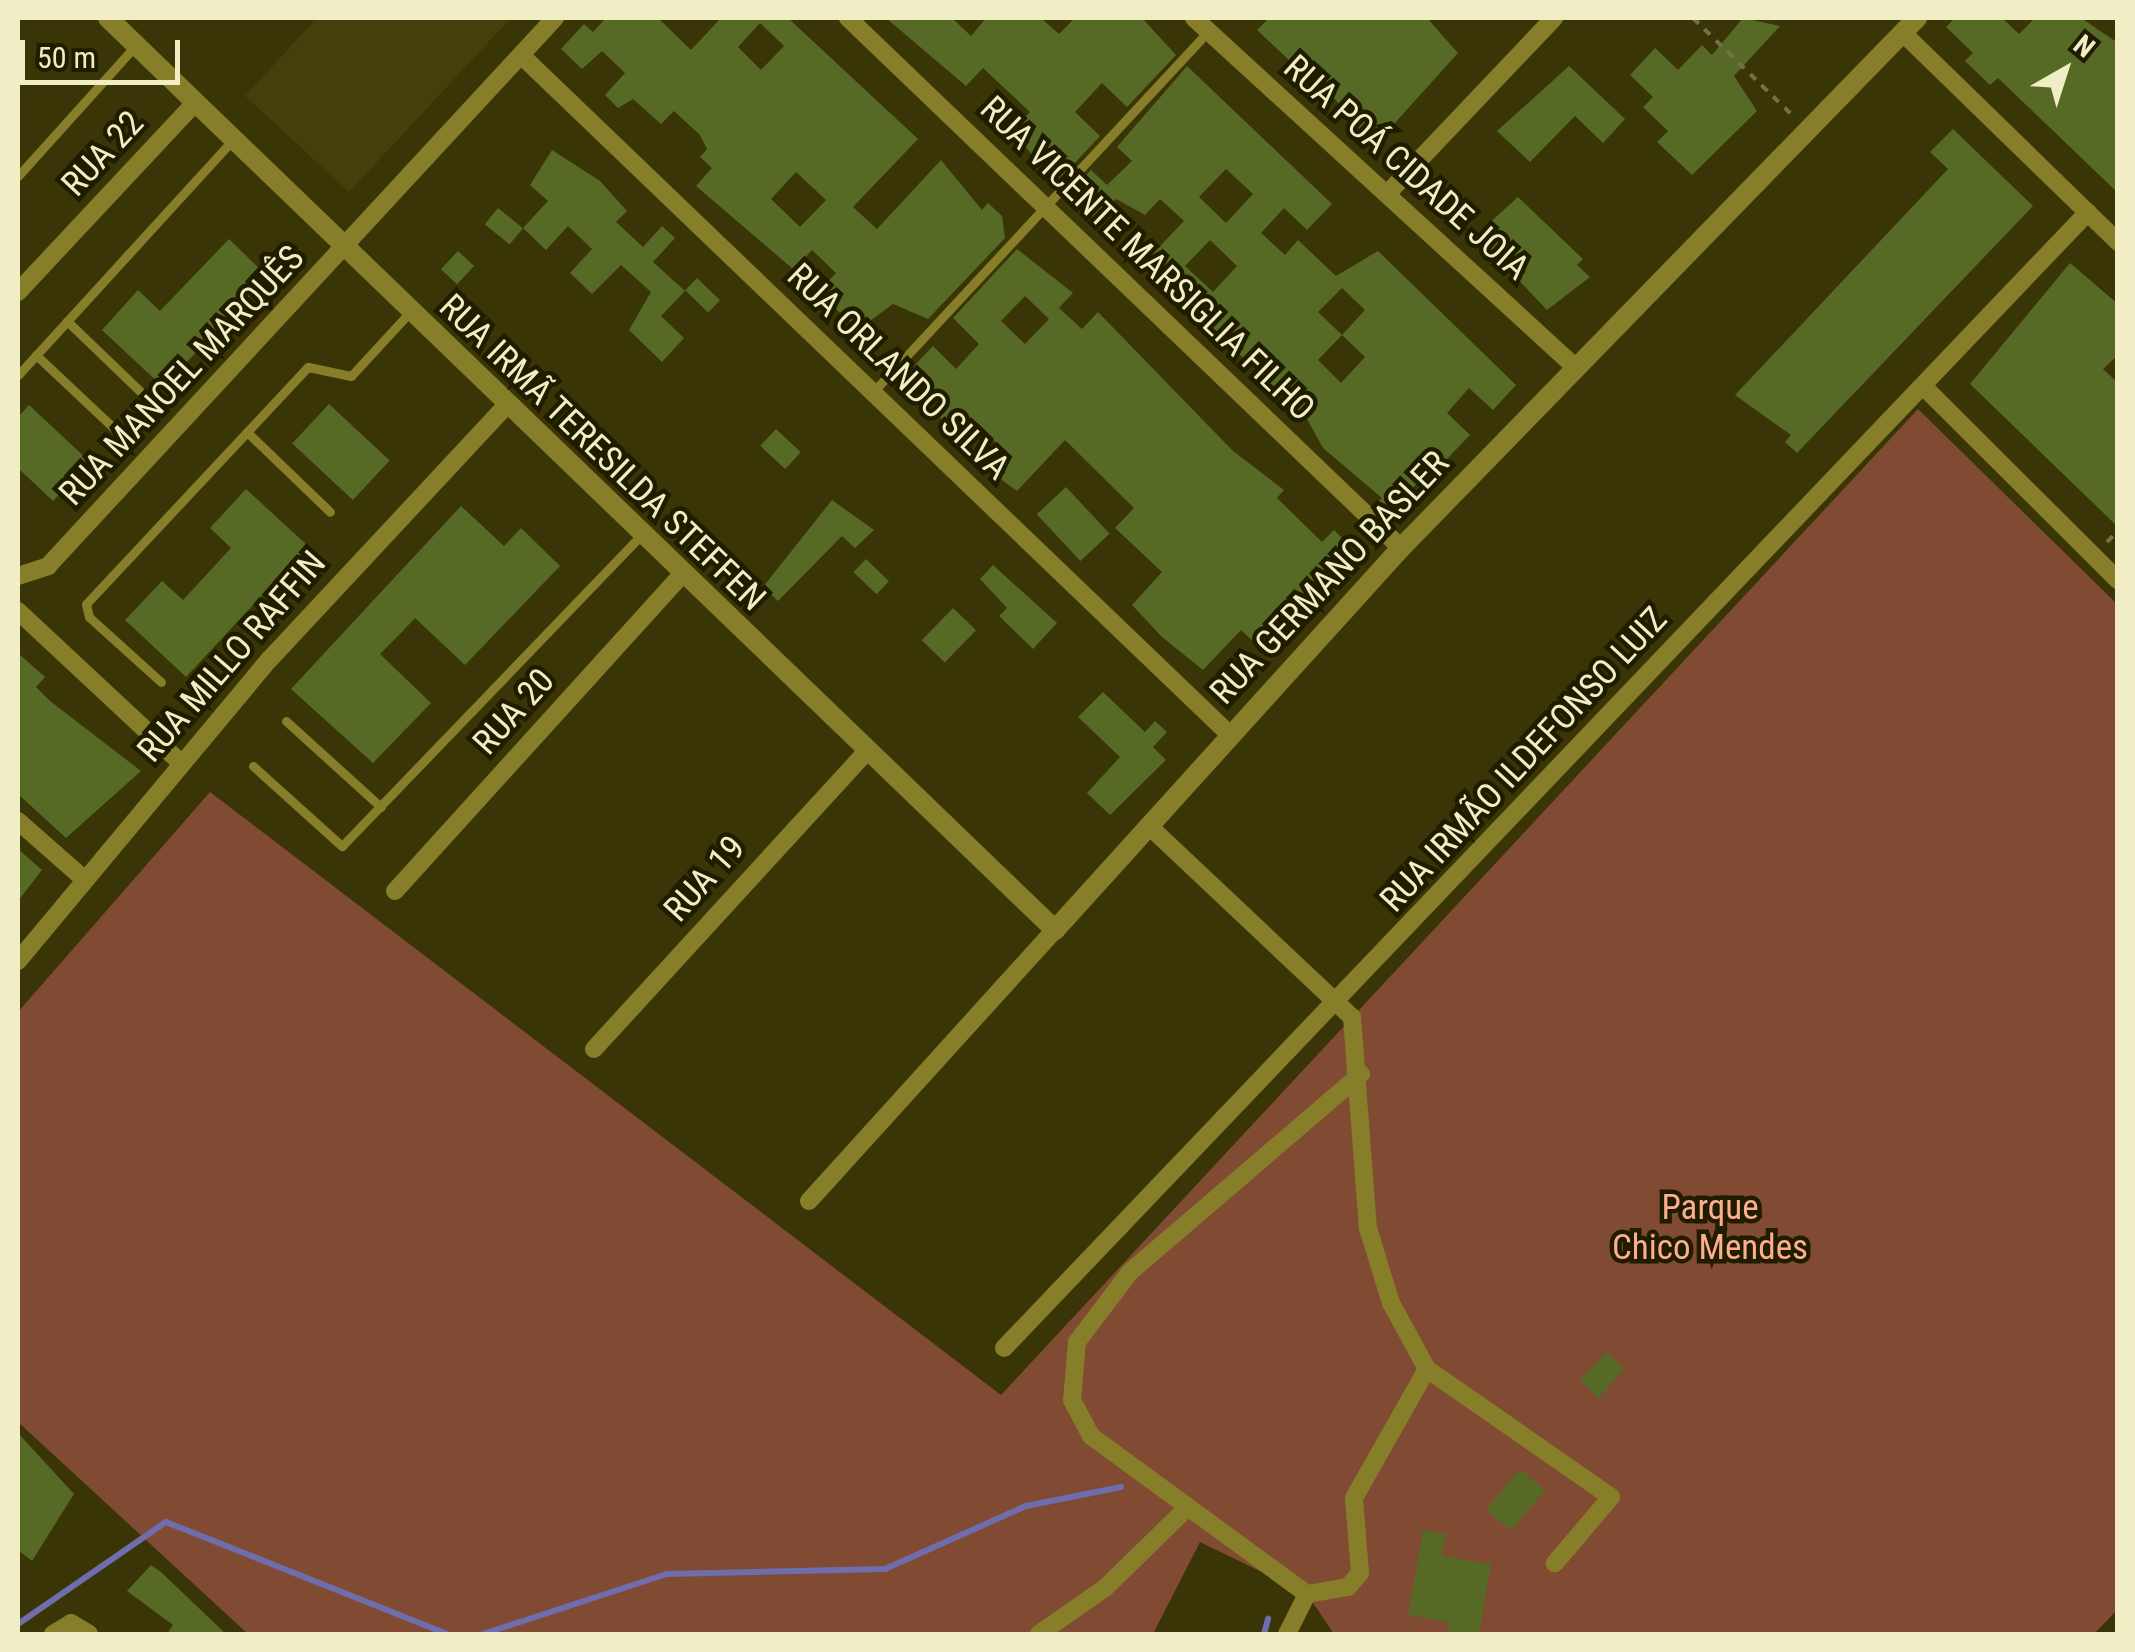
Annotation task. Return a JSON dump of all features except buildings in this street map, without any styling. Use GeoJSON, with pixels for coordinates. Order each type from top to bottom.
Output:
{"type":"FeatureCollection","features":[{"type":"Feature","properties":{"kind":"street","name":"RUA IRMÃ TERESILDA STEFFEN"},"geometry":{"type":"LineString","coordinates":[[108,18],[865,753],[1055,930]]}},
{"type":"Feature","properties":{"kind":"street","name":"RUA MANOEL MARQUÊS"},"geometry":{"type":"LineString","coordinates":[[18,576],[48,566],[346,249],[555,18]]}},
{"type":"Feature","properties":{"kind":"street","name":"RUA VICENTE MARSIGLIA FILHO"},"geometry":{"type":"LineString","coordinates":[[848,18],[1402,548]]}},
{"type":"Feature","properties":{"kind":"street","name":"RUA POÁ CIDADE JOIA"},"geometry":{"type":"LineString","coordinates":[[1194,18],[1215,24],[1388,194],[1574,366]]}},
{"type":"Feature","properties":{"kind":"street"},"geometry":{"type":"LineString","coordinates":[[1388,194],[1554,18]]}},
{"type":"Feature","properties":{"kind":"street"},"geometry":{"type":"LineString","coordinates":[[1910,25],[2118,242]]}},
{"type":"Feature","properties":{"kind":"street","name":"RUA GERMANO BASLER"},"geometry":{"type":"LineString","coordinates":[[808,1200],[1402,548],[1574,366],[1910,25]]}},
{"type":"Feature","properties":{"kind":"street","name":"RUA ORLANDO SILVA"},"geometry":{"type":"LineString","coordinates":[[522,56],[1229,734]]}},
{"type":"Feature","properties":{"kind":"street","name":"RUA 22"},"geometry":{"type":"LineString","coordinates":[[18,292],[194,104]]}},
{"type":"Feature","properties":{"kind":"street","name":"RUA IRMÃO ILDEFONSO LUIZ"},"geometry":{"type":"LineString","coordinates":[[1004,1348],[1338,1004],[2088,212]]}},
{"type":"Feature","properties":{"kind":"street"},"geometry":{"type":"LineString","coordinates":[[1924,386],[2118,580]]}},
{"type":"Feature","properties":{"kind":"street","name":"RUA MILLO RAFFIN"},"geometry":{"type":"LineString","coordinates":[[18,960],[182,763],[507,406]]}},
{"type":"Feature","properties":{"kind":"street","name":"RUA 20"},"geometry":{"type":"LineString","coordinates":[[396,891],[682,576]]}},
{"type":"Feature","properties":{"kind":"street"},"geometry":{"type":"LineString","coordinates":[[18,611],[182,763]]}},
{"type":"Feature","properties":{"kind":"street","name":"RUA 19"},"geometry":{"type":"LineString","coordinates":[[594,1050],[865,753]]}},
{"type":"Feature","properties":{"kind":"street"},"geometry":{"type":"LineString","coordinates":[[18,821],[84,880]]}},
{"type":"Feature","properties":{"kind":"street"},"geometry":{"type":"LineString","coordinates":[[1149,826],[1352,1017],[1361,1074],[1368,1228],[1391,1303],[1427,1368],[1612,1497],[1554,1562]]}},
{"type":"Feature","properties":{"kind":"street"},"geometry":{"type":"LineString","coordinates":[[1361,1074],[1130,1272],[1077,1342],[1072,1400],[1091,1436],[1307,1594],[1348,1587],[1360,1573],[1354,1498],[1427,1368]]}},
{"type":"Feature","properties":{"kind":"street"},"geometry":{"type":"LineString","coordinates":[[1038,1634],[1106,1588],[1188,1508]]}},
{"type":"Feature","properties":{"kind":"street"},"geometry":{"type":"LineString","coordinates":[[1287,1634],[1307,1594]]}},
{"type":"Feature","properties":{"kind":"street"},"geometry":{"type":"LineString","coordinates":[[53,1634],[71,1623],[89,1634]]}},
{"type":"Feature","properties":{"kind":"lane"},"geometry":{"type":"LineString","coordinates":[[872,392],[1215,24]]}},
{"type":"Feature","properties":{"kind":"lane"},"geometry":{"type":"LineString","coordinates":[[19,173],[136,45]]}},
{"type":"Feature","properties":{"kind":"lane"},"geometry":{"type":"LineString","coordinates":[[18,375],[232,141]]}},
{"type":"Feature","properties":{"kind":"lane"},"geometry":{"type":"LineString","coordinates":[[162,682],[85,607],[312,364],[351,376],[410,312]]}},
{"type":"Feature","properties":{"kind":"lane"},"geometry":{"type":"LineString","coordinates":[[67,321],[149,400]]}},
{"type":"Feature","properties":{"kind":"lane"},"geometry":{"type":"LineString","coordinates":[[36,355],[118,432]]}},
{"type":"Feature","properties":{"kind":"lane"},"geometry":{"type":"LineString","coordinates":[[248,432],[330,512]]}},
{"type":"Feature","properties":{"kind":"lane"},"geometry":{"type":"LineString","coordinates":[[253,766],[342,846],[641,535]]}},
{"type":"Feature","properties":{"kind":"lane"},"geometry":{"type":"LineString","coordinates":[[286,721],[380,806]]}},
{"type":"Feature","properties":{"kind":"path"},"geometry":{"type":"LineString","coordinates":[[1693,18],[1807,130]]}},
{"type":"Feature","properties":{"kind":"shaded area"},"geometry":{"type":"Polygon","coordinates":[[[317,18],[511,18],[349,192],[245,96],[317,18]]]}},
{"type":"Feature","properties":{"kind":"green space","name":"Parque Chico Mendes"},"geometry":{"type":"Polygon","coordinates":[[[1918,409],[2117,604],[2117,1610],[2094,1634],[1334,1634],[1307,1594],[1200,1542],[1153,1634],[248,1634],[18,1422],[18,1012],[210,792],[1001,1395],[1918,409]]]}},
{"type":"Feature","properties":{"kind":"waterway"},"geometry":{"type":"LineString","coordinates":[[483,1634],[667,1574],[885,1569],[1026,1506],[1121,1487]]}},
{"type":"Feature","properties":{"kind":"waterway"},"geometry":{"type":"LineString","coordinates":[[18,1624],[166,1522],[447,1634]]}},
{"type":"Feature","properties":{"kind":"waterway"},"geometry":{"type":"LineString","coordinates":[[1264,1634],[1268,1619]]}}]}
